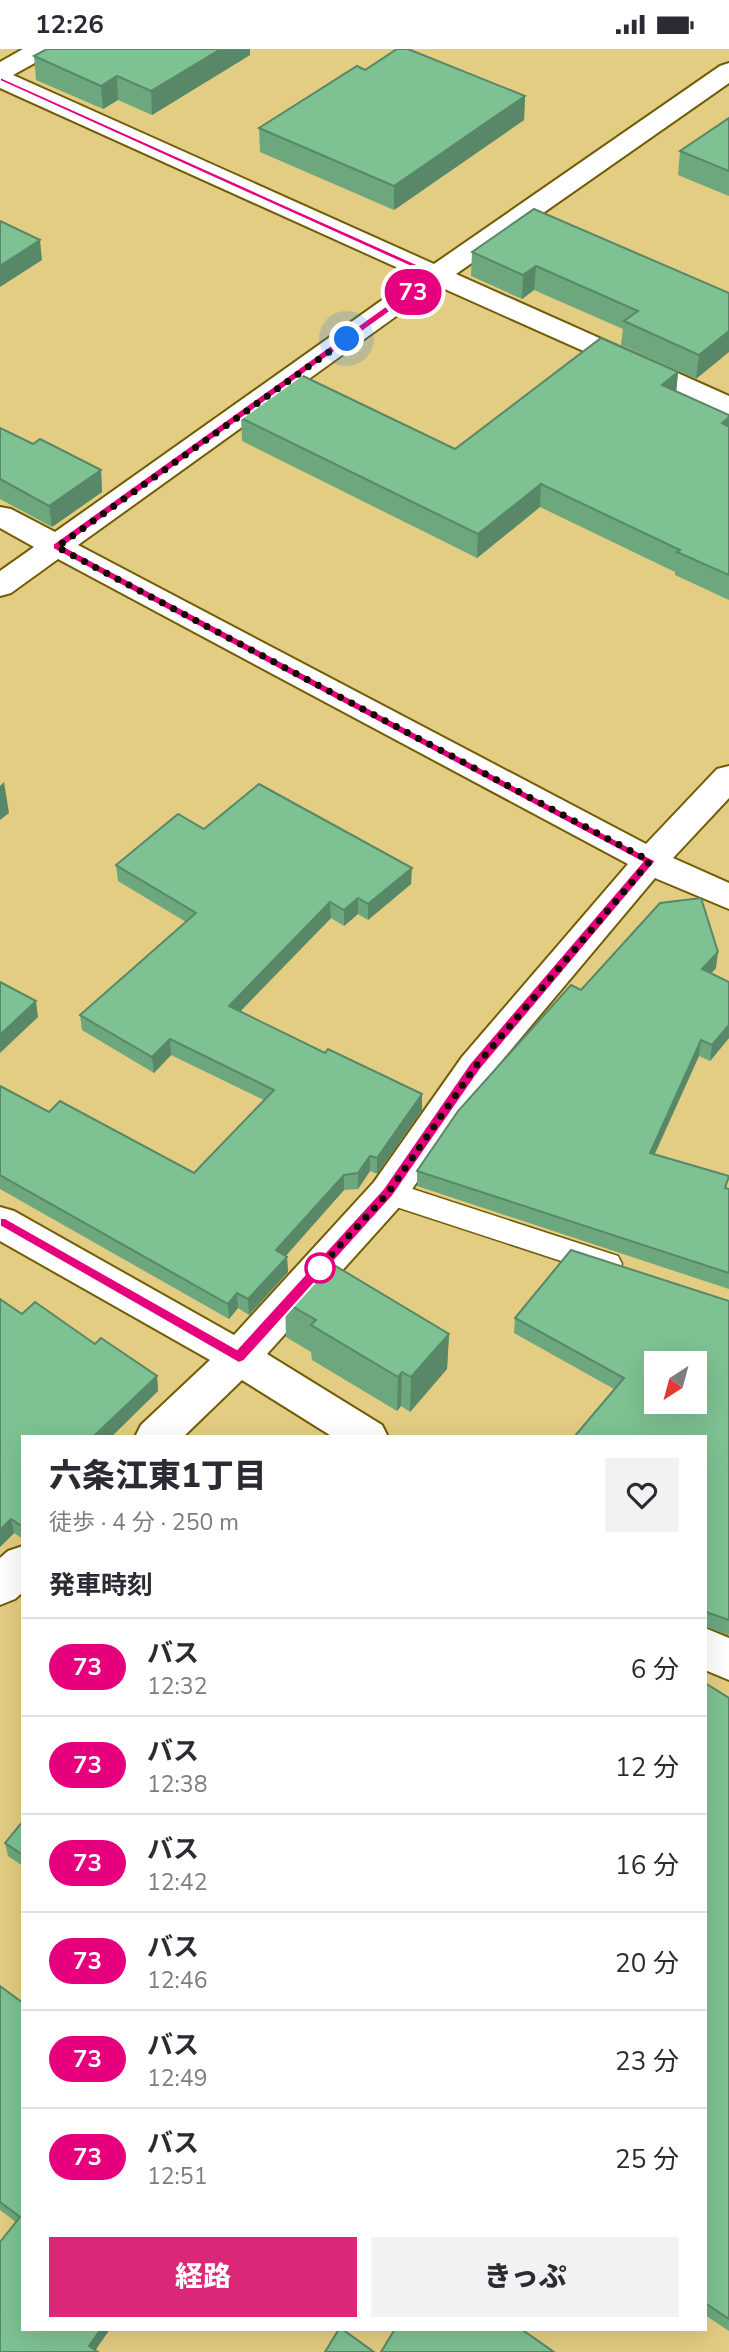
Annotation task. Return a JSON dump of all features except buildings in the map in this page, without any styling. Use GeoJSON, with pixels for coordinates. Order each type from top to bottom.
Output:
{"type":"FeatureCollection","features":[{"type":"Feature","properties":{"kind":"street"},"geometry":{"type":"LineString","coordinates":[[0,72],[42,49]]}},
{"type":"Feature","properties":{"kind":"street"},"geometry":{"type":"LineString","coordinates":[[0,586],[436,275],[729,71]]}},
{"type":"Feature","properties":{"kind":"street"},"geometry":{"type":"LineString","coordinates":[[0,79],[729,407]]}},
{"type":"Feature","properties":{"kind":"street"},"geometry":{"type":"LineString","coordinates":[[0,516],[650,861],[729,897]]}},
{"type":"Feature","properties":{"kind":"street"},"geometry":{"type":"LineString","coordinates":[[158,1435],[239,1357],[388,1193],[475,1067],[650,861],[729,777]]}},
{"type":"Feature","properties":{"kind":"street"},"geometry":{"type":"LineString","coordinates":[[0,1222],[239,1357],[364,1435]]}},
{"type":"Feature","properties":{"kind":"street"},"geometry":{"type":"LineString","coordinates":[[0,1586],[21,1566]]}},
{"type":"Feature","properties":{"kind":"street"},"geometry":{"type":"LineString","coordinates":[[707,1648],[729,1661]]}},
{"type":"Feature","properties":{"kind":"lane"},"geometry":{"type":"LineString","coordinates":[[388,1193],[638,1274]]}},
{"type":"Feature","properties":{"kind":"bus line","name":"73"},"geometry":{"type":"LineString","coordinates":[[0,79],[436,275],[57,547],[650,861],[475,1067],[388,1193],[239,1357],[0,1222]]}},
{"type":"Feature","properties":{"kind":"route"},"geometry":{"type":"LineString","coordinates":[[320,1268],[313,1275],[388,1193],[475,1067],[650,861],[57,547],[347,339]]}}]}
